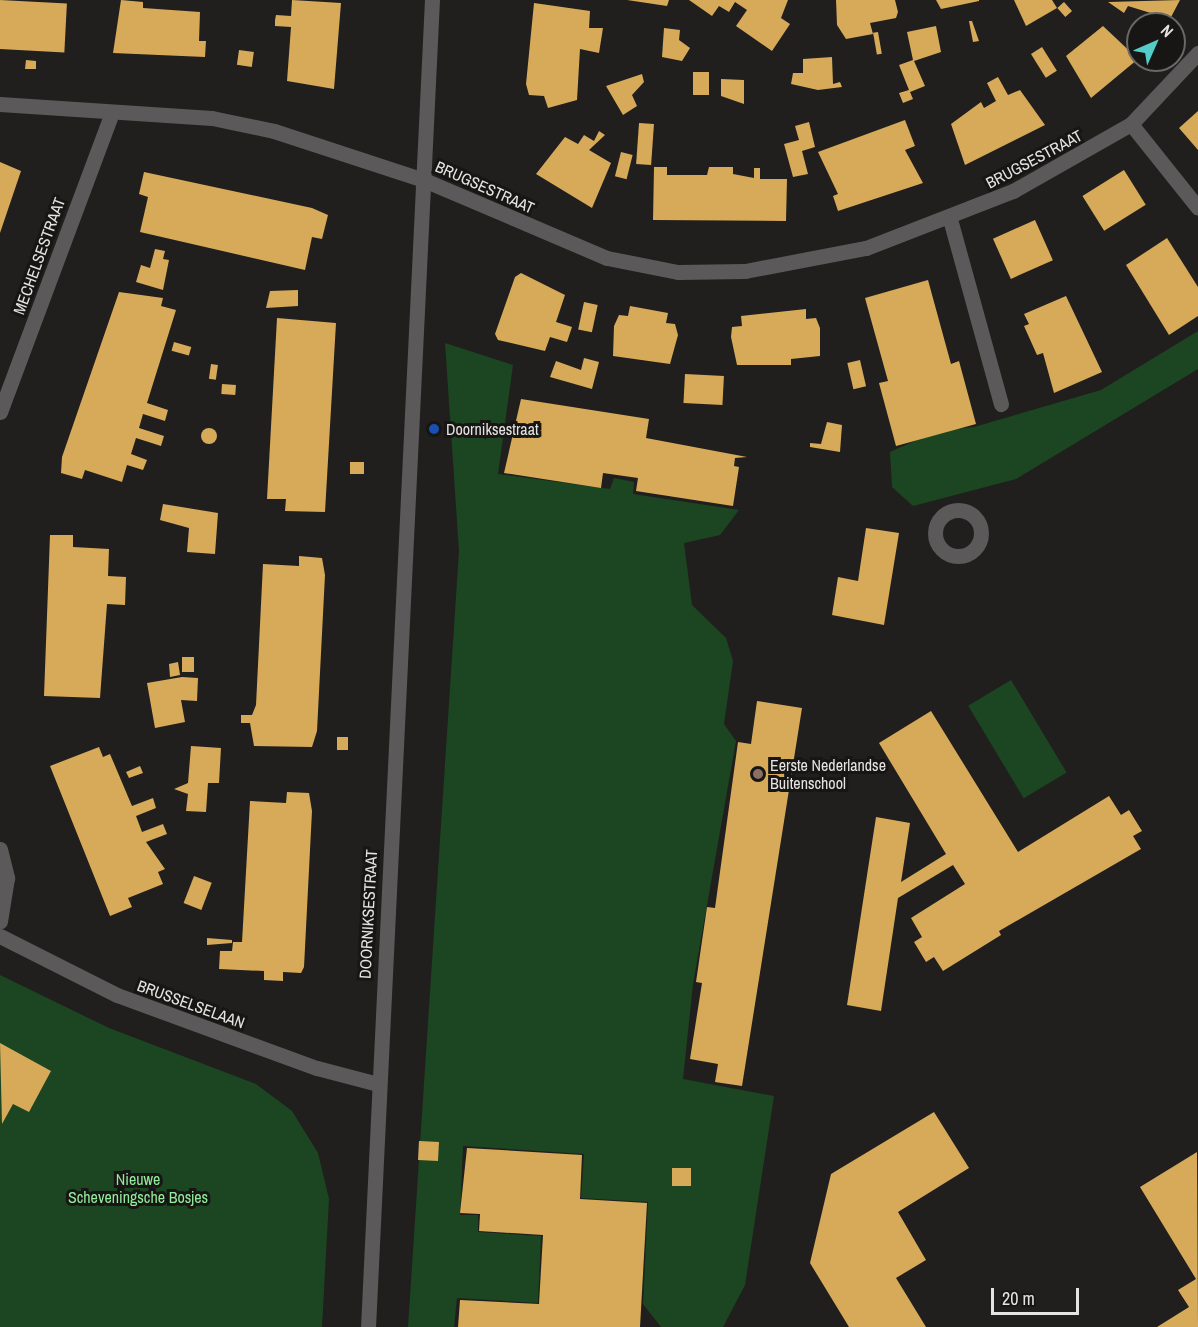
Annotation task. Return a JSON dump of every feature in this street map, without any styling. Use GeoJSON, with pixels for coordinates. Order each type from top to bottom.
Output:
{"type":"FeatureCollection","features":[{"type":"Feature","properties":{"kind":"street","name":"DOORNIKSESTRAAT"},"geometry":{"type":"LineString","coordinates":[[368,1327],[432,0]]}},
{"type":"Feature","properties":{"kind":"street","name":"BRUGSESTRAAT"},"geometry":{"type":"LineString","coordinates":[[0,104],[233,122],[338,147],[424,180],[576,247],[678,272],[745,271],[866,248],[950,219],[1073,161],[1131,124],[1198,52]]}},
{"type":"Feature","properties":{"kind":"street","name":"MECHELSESTRAAT"},"geometry":{"type":"LineString","coordinates":[[0,412],[112,112]]}},
{"type":"Feature","properties":{"kind":"street"},"geometry":{"type":"LineString","coordinates":[[1131,124],[1198,208]]}},
{"type":"Feature","properties":{"kind":"street"},"geometry":{"type":"LineString","coordinates":[[950,219],[1001,404]]}},
{"type":"Feature","properties":{"kind":"street"},"geometry":{"type":"LineString","coordinates":[[0,849],[7,878],[0,921]]}},
{"type":"Feature","properties":{"kind":"street","name":"BRUSSELSELAAN"},"geometry":{"type":"LineString","coordinates":[[0,936],[117,995],[317,1068],[378,1084]]}},
{"type":"Feature","properties":{"kind":"green space"},"geometry":{"type":"Polygon","coordinates":[[[1198,331],[1198,369],[1016,479],[913,506],[892,487],[890,452],[937,431],[974,427],[1101,390],[1198,331]]]}},
{"type":"Feature","properties":{"kind":"green space"},"geometry":{"type":"Polygon","coordinates":[[[445,343],[513,365],[498,474],[610,489],[614,478],[634,482],[633,494],[739,510],[720,535],[684,543],[692,605],[726,638],[733,661],[724,724],[736,741],[693,984],[683,1079],[774,1096],[745,1285],[723,1327],[661,1327],[643,1304],[648,1202],[581,1198],[584,1154],[463,1146],[460,1215],[478,1215],[478,1232],[541,1236],[538,1303],[457,1298],[454,1327],[408,1327],[459,551],[445,343]]]}},
{"type":"Feature","properties":{"kind":"green space"},"geometry":{"type":"Polygon","coordinates":[[[1011,680],[1067,773],[1024,798],[968,706],[1011,680]]]}},
{"type":"Feature","properties":{"kind":"green space","name":"Nieuwe Scheveningsche Bosjes"},"geometry":{"type":"Polygon","coordinates":[[[0,975],[109,1028],[256,1084],[292,1111],[318,1153],[329,1199],[322,1327],[0,1327],[0,975]]]}},
{"type":"Feature","properties":{"kind":"building"},"geometry":{"type":"Polygon","coordinates":[[[0,0],[67,4],[64,52],[0,49],[0,0]]]}},
{"type":"Feature","properties":{"kind":"building"},"geometry":{"type":"Polygon","coordinates":[[[121,0],[143,2],[143,8],[200,12],[199,41],[206,41],[205,57],[113,53],[121,0]]]}},
{"type":"Feature","properties":{"kind":"building"},"geometry":{"type":"Polygon","coordinates":[[[292,0],[341,3],[334,89],[287,81],[291,27],[275,26],[275,20],[276,15],[291,16],[292,0]]]}},
{"type":"Feature","properties":{"kind":"building"},"geometry":{"type":"Polygon","coordinates":[[[627,0],[669,0],[667,6],[627,0]]]}},
{"type":"Feature","properties":{"kind":"building"},"geometry":{"type":"Polygon","coordinates":[[[689,0],[788,0],[781,18],[790,24],[772,51],[736,26],[747,10],[735,2],[729,12],[719,6],[712,16],[689,0]]]}},
{"type":"Feature","properties":{"kind":"building"},"geometry":{"type":"Polygon","coordinates":[[[836,0],[895,0],[898,12],[896,18],[870,23],[873,34],[846,39],[837,25],[836,0]]]}},
{"type":"Feature","properties":{"kind":"building"},"geometry":{"type":"Polygon","coordinates":[[[936,0],[979,0],[979,1],[941,9],[936,0]]]}},
{"type":"Feature","properties":{"kind":"building"},"geometry":{"type":"Polygon","coordinates":[[[1014,0],[1052,0],[1057,8],[1026,26],[1014,0]]]}},
{"type":"Feature","properties":{"kind":"building"},"geometry":{"type":"Polygon","coordinates":[[[1180,0],[1174,12],[1147,12],[1128,6],[1124,13],[1108,2],[1180,0]]]}},
{"type":"Feature","properties":{"kind":"building"},"geometry":{"type":"Polygon","coordinates":[[[1064,2],[1072,11],[1065,17],[1057,8],[1064,2]]]}},
{"type":"Feature","properties":{"kind":"building"},"geometry":{"type":"Polygon","coordinates":[[[534,3],[590,11],[589,28],[603,28],[599,53],[580,49],[577,100],[548,108],[544,96],[529,95],[526,84],[534,3]]]}},
{"type":"Feature","properties":{"kind":"building"},"geometry":{"type":"Polygon","coordinates":[[[969,21],[972,21],[979,41],[973,42],[969,21]]]}},
{"type":"Feature","properties":{"kind":"building"},"geometry":{"type":"Polygon","coordinates":[[[936,26],[941,52],[914,61],[925,86],[910,92],[913,99],[903,103],[899,93],[909,90],[899,65],[913,60],[907,32],[936,26]]]}},
{"type":"Feature","properties":{"kind":"building"},"geometry":{"type":"Polygon","coordinates":[[[1103,26],[1126,48],[1126,69],[1091,98],[1066,56],[1103,26]]]}},
{"type":"Feature","properties":{"kind":"building"},"geometry":{"type":"Polygon","coordinates":[[[664,28],[680,30],[679,40],[690,48],[682,61],[662,57],[664,28]]]}},
{"type":"Feature","properties":{"kind":"building"},"geometry":{"type":"Polygon","coordinates":[[[878,32],[882,54],[877,55],[873,33],[878,32]]]}},
{"type":"Feature","properties":{"kind":"building"},"geometry":{"type":"Polygon","coordinates":[[[1042,47],[1057,71],[1046,78],[1031,54],[1042,47]]]}},
{"type":"Feature","properties":{"kind":"building"},"geometry":{"type":"Polygon","coordinates":[[[239,50],[254,52],[252,67],[237,65],[239,50]]]}},
{"type":"Feature","properties":{"kind":"building"},"geometry":{"type":"Polygon","coordinates":[[[832,57],[833,84],[840,82],[842,87],[818,90],[791,84],[793,73],[803,73],[803,59],[832,57]]]}},
{"type":"Feature","properties":{"kind":"building"},"geometry":{"type":"Polygon","coordinates":[[[26,60],[36,61],[36,69],[25,69],[26,60]]]}},
{"type":"Feature","properties":{"kind":"building"},"geometry":{"type":"Polygon","coordinates":[[[693,72],[709,72],[709,95],[693,95],[693,72]]]}},
{"type":"Feature","properties":{"kind":"building"},"geometry":{"type":"Polygon","coordinates":[[[642,74],[644,82],[632,95],[637,106],[623,115],[606,86],[642,74]]]}},
{"type":"Feature","properties":{"kind":"building"},"geometry":{"type":"Polygon","coordinates":[[[998,77],[1008,95],[1020,90],[1045,125],[965,165],[951,124],[981,102],[984,108],[996,101],[987,83],[998,77]]]}},
{"type":"Feature","properties":{"kind":"building"},"geometry":{"type":"Polygon","coordinates":[[[721,79],[744,80],[744,104],[721,96],[721,79]]]}},
{"type":"Feature","properties":{"kind":"building"},"geometry":{"type":"Polygon","coordinates":[[[1198,111],[1198,150],[1179,128],[1198,111]]]}},
{"type":"Feature","properties":{"kind":"building"},"geometry":{"type":"Polygon","coordinates":[[[905,120],[915,146],[905,150],[923,183],[838,211],[833,196],[838,194],[818,152],[905,120]]]}},
{"type":"Feature","properties":{"kind":"building"},"geometry":{"type":"Polygon","coordinates":[[[809,122],[815,147],[802,151],[808,174],[793,177],[784,144],[799,140],[795,126],[809,122]]]}},
{"type":"Feature","properties":{"kind":"building"},"geometry":{"type":"Polygon","coordinates":[[[639,123],[654,124],[651,165],[636,164],[639,123]]]}},
{"type":"Feature","properties":{"kind":"building"},"geometry":{"type":"Polygon","coordinates":[[[599,131],[605,135],[589,150],[611,163],[592,208],[536,174],[565,137],[578,144],[584,135],[594,141],[599,131]]]}},
{"type":"Feature","properties":{"kind":"building"},"geometry":{"type":"Polygon","coordinates":[[[621,152],[633,155],[627,179],[615,176],[621,152]]]}},
{"type":"Feature","properties":{"kind":"building"},"geometry":{"type":"Polygon","coordinates":[[[0,162],[21,171],[0,233],[0,162]]]}},
{"type":"Feature","properties":{"kind":"building"},"geometry":{"type":"Polygon","coordinates":[[[654,167],[667,167],[667,175],[707,175],[709,167],[733,167],[733,174],[754,178],[754,168],[760,168],[760,179],[787,179],[786,221],[653,220],[654,167]]]}},
{"type":"Feature","properties":{"kind":"building"},"geometry":{"type":"Polygon","coordinates":[[[1124,170],[1146,205],[1104,231],[1082,196],[1124,170]]]}},
{"type":"Feature","properties":{"kind":"building"},"geometry":{"type":"Polygon","coordinates":[[[144,172],[312,208],[328,215],[322,239],[312,237],[305,270],[140,232],[148,197],[139,194],[144,172]]]}},
{"type":"Feature","properties":{"kind":"building"},"geometry":{"type":"Polygon","coordinates":[[[1035,220],[1053,260],[1011,279],[993,239],[1035,220]]]}},
{"type":"Feature","properties":{"kind":"building"},"geometry":{"type":"Polygon","coordinates":[[[1167,238],[1198,287],[1198,316],[1169,335],[1126,265],[1167,238]]]}},
{"type":"Feature","properties":{"kind":"building"},"geometry":{"type":"Polygon","coordinates":[[[155,249],[165,251],[163,259],[169,260],[163,290],[136,282],[141,265],[150,268],[155,249]]]}},
{"type":"Feature","properties":{"kind":"building"},"geometry":{"type":"Polygon","coordinates":[[[521,273],[565,295],[556,322],[572,327],[567,342],[550,337],[545,351],[498,340],[495,334],[515,277],[521,273]]]}},
{"type":"Feature","properties":{"kind":"building"},"geometry":{"type":"Polygon","coordinates":[[[928,280],[951,364],[959,361],[976,424],[896,446],[879,383],[888,381],[865,298],[928,280]]]}},
{"type":"Feature","properties":{"kind":"building"},"geometry":{"type":"Polygon","coordinates":[[[298,290],[298,306],[266,308],[270,291],[298,290]]]}},
{"type":"Feature","properties":{"kind":"building"},"geometry":{"type":"Polygon","coordinates":[[[119,292],[163,298],[161,306],[176,310],[147,403],[168,410],[165,421],[143,414],[139,428],[164,436],[161,446],[136,438],[131,454],[147,460],[143,470],[127,465],[122,482],[85,470],[82,479],[61,473],[62,457],[119,292]]]}},
{"type":"Feature","properties":{"kind":"building"},"geometry":{"type":"Polygon","coordinates":[[[1066,296],[1102,372],[1054,393],[1043,353],[1037,355],[1024,326],[1029,324],[1024,314],[1066,296]]]}},
{"type":"Feature","properties":{"kind":"building"},"geometry":{"type":"Polygon","coordinates":[[[584,302],[598,305],[592,332],[578,329],[584,302]]]}},
{"type":"Feature","properties":{"kind":"building"},"geometry":{"type":"Polygon","coordinates":[[[630,306],[668,313],[666,323],[675,324],[678,335],[670,364],[613,356],[614,326],[619,315],[628,316],[630,306]]]}},
{"type":"Feature","properties":{"kind":"building"},"geometry":{"type":"Polygon","coordinates":[[[806,309],[806,319],[816,318],[820,328],[820,356],[791,359],[791,365],[737,365],[731,337],[732,327],[742,326],[741,316],[806,309]]]}},
{"type":"Feature","properties":{"kind":"building"},"geometry":{"type":"Polygon","coordinates":[[[277,318],[336,323],[325,512],[285,511],[286,499],[267,499],[277,318]]]}},
{"type":"Feature","properties":{"kind":"building"},"geometry":{"type":"Polygon","coordinates":[[[174,342],[191,347],[189,356],[172,351],[174,342]]]}},
{"type":"Feature","properties":{"kind":"building"},"geometry":{"type":"Polygon","coordinates":[[[584,358],[599,362],[592,389],[550,377],[556,361],[581,370],[584,358]]]}},
{"type":"Feature","properties":{"kind":"building"},"geometry":{"type":"Polygon","coordinates":[[[860,360],[866,386],[853,389],[847,363],[860,360]]]}},
{"type":"Feature","properties":{"kind":"building"},"geometry":{"type":"Polygon","coordinates":[[[211,364],[218,365],[216,380],[209,379],[211,364]]]}},
{"type":"Feature","properties":{"kind":"building"},"geometry":{"type":"Polygon","coordinates":[[[685,374],[724,376],[722,405],[683,403],[685,374]]]}},
{"type":"Feature","properties":{"kind":"building"},"geometry":{"type":"Polygon","coordinates":[[[222,384],[236,385],[235,395],[221,394],[222,384]]]}},
{"type":"Feature","properties":{"kind":"building"},"geometry":{"type":"Polygon","coordinates":[[[521,399],[649,419],[646,438],[747,457],[735,458],[734,466],[739,467],[733,506],[636,491],[638,478],[603,473],[601,488],[504,473],[521,399]]]}},
{"type":"Feature","properties":{"kind":"building"},"geometry":{"type":"Polygon","coordinates":[[[827,422],[842,425],[840,452],[810,447],[810,443],[821,444],[827,422]]]}},
{"type":"Feature","properties":{"kind":"building"},"geometry":{"type":"Polygon","coordinates":[[[209,428],[215,430],[217,436],[215,442],[209,444],[203,442],[201,436],[203,430],[209,428]]]}},
{"type":"Feature","properties":{"kind":"building"},"geometry":{"type":"Polygon","coordinates":[[[350,462],[364,462],[364,474],[350,474],[350,462]]]}},
{"type":"Feature","properties":{"kind":"building"},"geometry":{"type":"Polygon","coordinates":[[[163,504],[218,513],[215,554],[187,552],[189,528],[160,520],[163,504]]]}},
{"type":"Feature","properties":{"kind":"building"},"geometry":{"type":"Polygon","coordinates":[[[866,528],[899,533],[884,625],[832,615],[838,577],[858,581],[866,528]]]}},
{"type":"Feature","properties":{"kind":"building"},"geometry":{"type":"Polygon","coordinates":[[[50,535],[73,535],[73,547],[109,549],[108,576],[126,577],[125,605],[107,604],[100,698],[44,696],[50,535]]]}},
{"type":"Feature","properties":{"kind":"building"},"geometry":{"type":"Polygon","coordinates":[[[299,556],[322,558],[325,575],[317,731],[312,747],[254,746],[250,723],[241,723],[241,715],[252,715],[256,705],[263,564],[299,566],[299,556]]]}},
{"type":"Feature","properties":{"kind":"building"},"geometry":{"type":"Polygon","coordinates":[[[182,657],[194,657],[194,672],[182,672],[182,657]]]}},
{"type":"Feature","properties":{"kind":"building"},"geometry":{"type":"Polygon","coordinates":[[[178,662],[180,675],[170,677],[169,664],[178,662]]]}},
{"type":"Feature","properties":{"kind":"building"},"geometry":{"type":"Polygon","coordinates":[[[182,677],[198,678],[197,701],[181,700],[185,722],[155,728],[147,683],[182,677]]]}},
{"type":"Feature","properties":{"kind":"building"},"geometry":{"type":"Polygon","coordinates":[[[757,701],[802,708],[742,1086],[715,1082],[718,1064],[690,1059],[702,983],[696,982],[707,907],[715,908],[738,742],[751,744],[757,701]]]}},
{"type":"Feature","properties":{"kind":"building"},"geometry":{"type":"Polygon","coordinates":[[[931,711],[1018,852],[1109,796],[1121,815],[1129,810],[1142,831],[1133,836],[1141,849],[999,931],[1001,935],[943,971],[934,957],[926,962],[914,942],[922,937],[911,918],[965,884],[953,865],[898,898],[881,1011],[847,1005],[876,817],[910,823],[901,882],[946,854],[879,743],[931,711]]]}},
{"type":"Feature","properties":{"kind":"building"},"geometry":{"type":"Polygon","coordinates":[[[337,737],[348,737],[348,750],[337,750],[337,737]]]}},
{"type":"Feature","properties":{"kind":"building"},"geometry":{"type":"Polygon","coordinates":[[[191,746],[221,748],[219,783],[208,783],[206,812],[186,811],[188,794],[174,789],[188,783],[191,746]]]}},
{"type":"Feature","properties":{"kind":"building"},"geometry":{"type":"Polygon","coordinates":[[[99,747],[103,757],[110,754],[132,806],[153,798],[156,808],[136,816],[142,832],[163,824],[167,834],[146,842],[165,869],[158,872],[163,884],[128,898],[132,907],[110,916],[50,766],[99,747]]]}},
{"type":"Feature","properties":{"kind":"building"},"geometry":{"type":"Polygon","coordinates":[[[140,766],[143,773],[129,778],[126,772],[140,766]]]}},
{"type":"Feature","properties":{"kind":"building"},"geometry":{"type":"Polygon","coordinates":[[[287,792],[309,793],[312,811],[304,967],[301,973],[283,972],[283,981],[264,980],[264,971],[219,969],[220,951],[232,951],[233,942],[242,942],[250,801],[286,803],[287,792]]]}},
{"type":"Feature","properties":{"kind":"building"},"geometry":{"type":"Polygon","coordinates":[[[194,876],[212,883],[201,910],[184,903],[194,876]]]}},
{"type":"Feature","properties":{"kind":"building"},"geometry":{"type":"Polygon","coordinates":[[[207,938],[232,940],[232,943],[207,945],[207,938]]]}},
{"type":"Feature","properties":{"kind":"building"},"geometry":{"type":"Polygon","coordinates":[[[0,1043],[51,1071],[29,1112],[13,1104],[2,1124],[0,1043]]]}},
{"type":"Feature","properties":{"kind":"building"},"geometry":{"type":"Polygon","coordinates":[[[934,1112],[969,1168],[898,1212],[926,1260],[896,1278],[926,1327],[849,1327],[810,1263],[831,1174],[934,1112]]]}},
{"type":"Feature","properties":{"kind":"building"},"geometry":{"type":"Polygon","coordinates":[[[419,1141],[439,1142],[438,1161],[418,1160],[419,1141]]]}},
{"type":"Feature","properties":{"kind":"building"},"geometry":{"type":"Polygon","coordinates":[[[467,1148],[582,1155],[580,1199],[647,1203],[640,1327],[458,1327],[460,1300],[539,1304],[543,1235],[479,1231],[480,1214],[460,1213],[467,1148]]]}},
{"type":"Feature","properties":{"kind":"building"},"geometry":{"type":"Polygon","coordinates":[[[1197,1152],[1198,1327],[1157,1327],[1189,1307],[1178,1290],[1196,1279],[1140,1187],[1197,1152]]]}},
{"type":"Feature","properties":{"kind":"building"},"geometry":{"type":"Polygon","coordinates":[[[672,1168],[691,1168],[691,1186],[672,1186],[672,1168]]]}},
{"type":"Feature","properties":{"kind":"place","name":"Doorniksestraat"},"geometry":{"type":"Point","coordinates":[434,429]}},
{"type":"Feature","properties":{"kind":"place","name":"Eerste Nederlandse Buitenschool"},"geometry":{"type":"Point","coordinates":[758,774]}}]}
